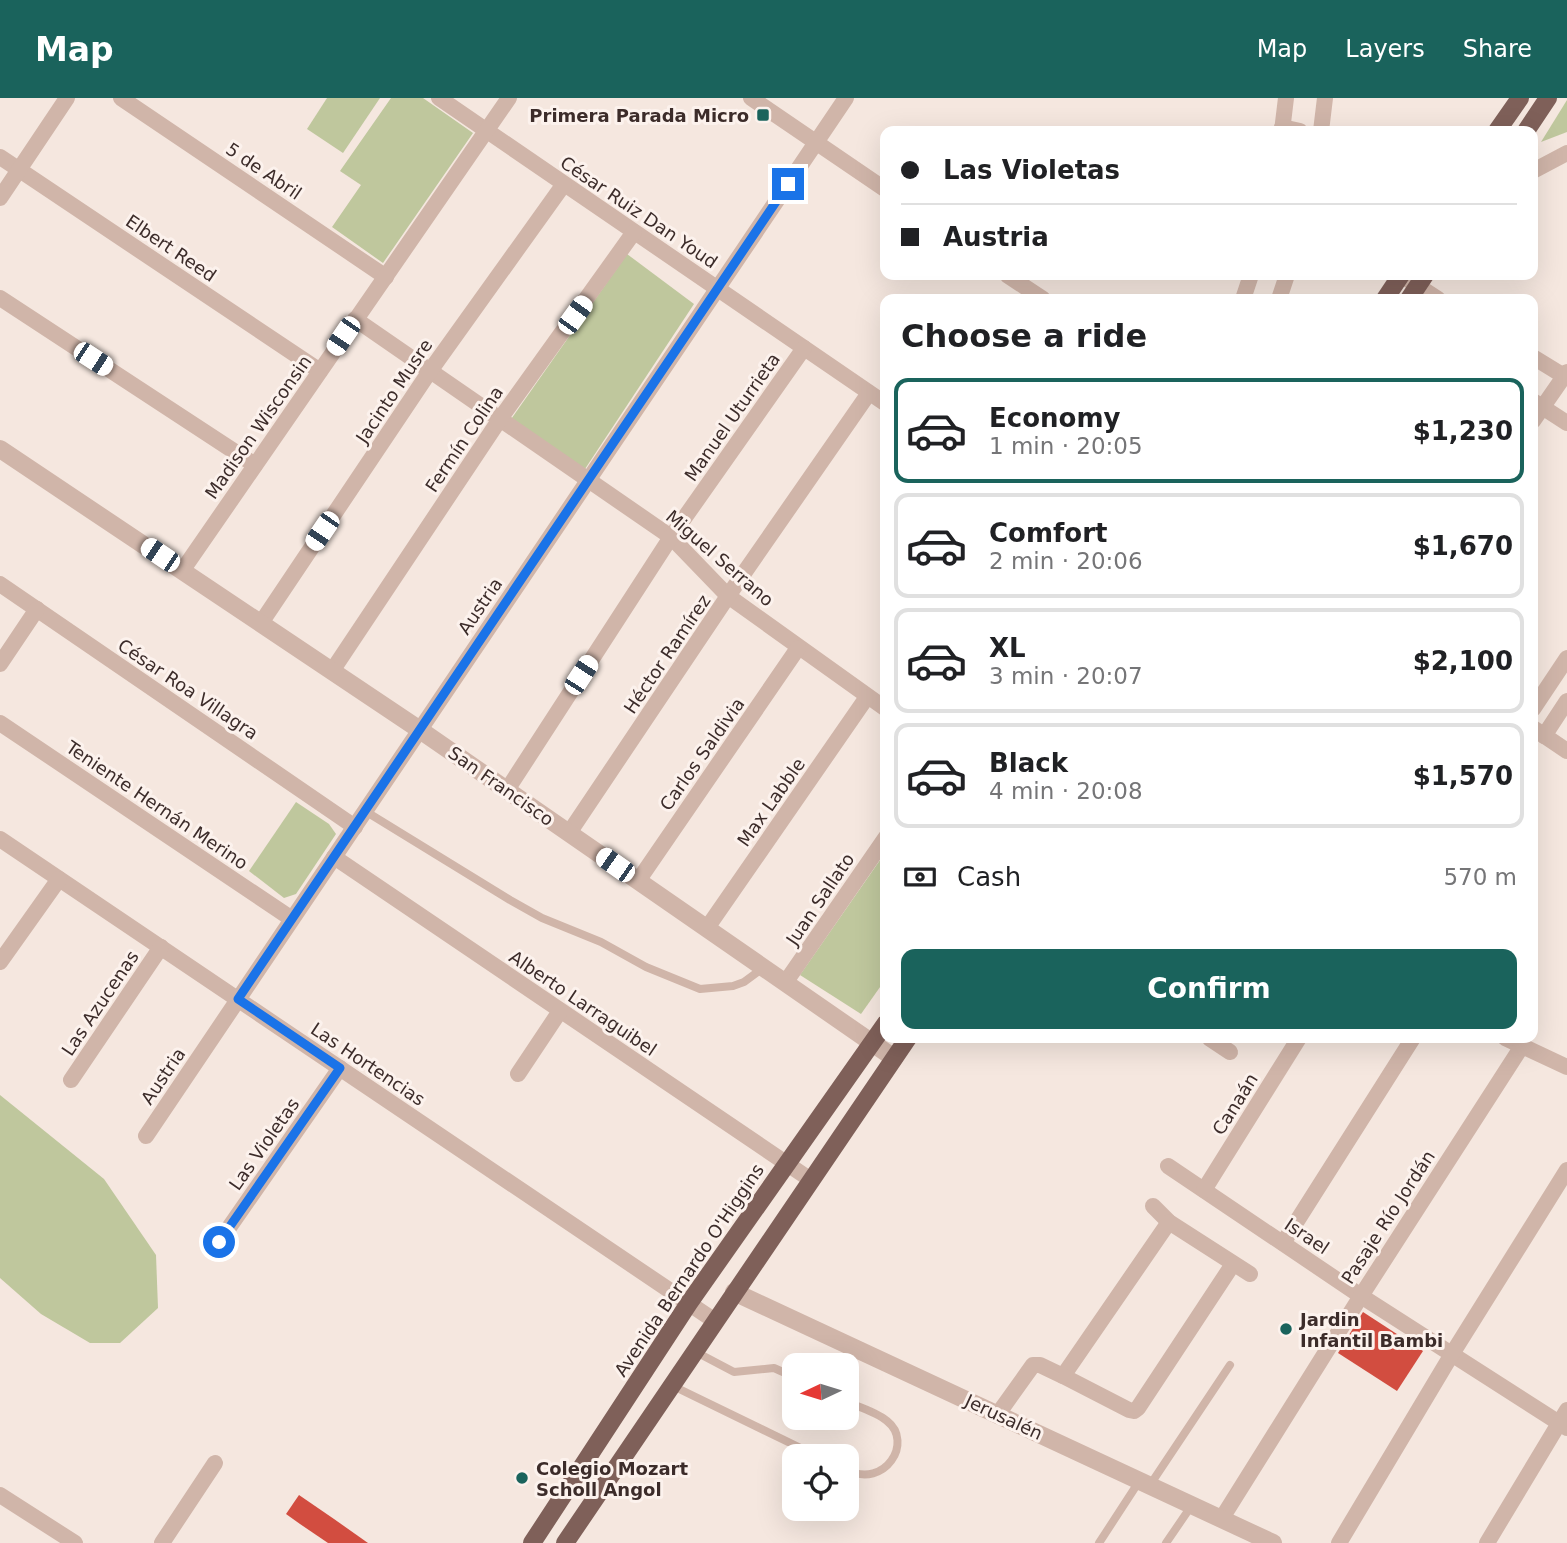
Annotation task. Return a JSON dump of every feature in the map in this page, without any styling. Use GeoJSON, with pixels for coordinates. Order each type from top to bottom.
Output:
{"type":"FeatureCollection","features":[{"type":"Feature","properties":{"kind":"main road"},"geometry":{"type":"LineString","coordinates":[[1500,126],[1520,98]]}},
{"type":"Feature","properties":{"kind":"main road"},"geometry":{"type":"LineString","coordinates":[[1528,126],[1548,98]]}},
{"type":"Feature","properties":{"kind":"main road","name":"Avenida Bernardo O'Higgins"},"geometry":{"type":"LineString","coordinates":[[532,1543],[689,1303],[880,1031]]}},
{"type":"Feature","properties":{"kind":"main road"},"geometry":{"type":"LineString","coordinates":[[565,1543],[904,1043]]}},
{"type":"Feature","properties":{"kind":"street"},"geometry":{"type":"LineString","coordinates":[[0,198],[66,98]]}},
{"type":"Feature","properties":{"kind":"street","name":"5 de Abril"},"geometry":{"type":"LineString","coordinates":[[121,98],[386,277]]}},
{"type":"Feature","properties":{"kind":"street","name":"César Ruiz Dan Youd"},"geometry":{"type":"LineString","coordinates":[[439,98],[880,400]]}},
{"type":"Feature","properties":{"kind":"street","name":"Madison Wisconsin"},"geometry":{"type":"LineString","coordinates":[[182,571],[509,98]]}},
{"type":"Feature","properties":{"kind":"street"},"geometry":{"type":"LineString","coordinates":[[751,98],[880,186]]}},
{"type":"Feature","properties":{"kind":"street","name":"Austria"},"geometry":{"type":"LineString","coordinates":[[146,1136],[846,98]]}},
{"type":"Feature","properties":{"kind":"street"},"geometry":{"type":"LineString","coordinates":[[1282,126],[1286,98]]}},
{"type":"Feature","properties":{"kind":"street"},"geometry":{"type":"LineString","coordinates":[[1322,126],[1325,98]]}},
{"type":"Feature","properties":{"kind":"street"},"geometry":{"type":"LineString","coordinates":[[1538,168],[1567,153]]}},
{"type":"Feature","properties":{"kind":"street","name":"Elbert Reed"},"geometry":{"type":"LineString","coordinates":[[0,157],[320,371]]}},
{"type":"Feature","properties":{"kind":"street","name":"Jacinto Musre"},"geometry":{"type":"LineString","coordinates":[[261,623],[430,371],[564,184]]}},
{"type":"Feature","properties":{"kind":"street","name":"Fermín Colina"},"geometry":{"type":"LineString","coordinates":[[332,671],[500,419],[634,232]]}},
{"type":"Feature","properties":{"kind":"street"},"geometry":{"type":"LineString","coordinates":[[1014,280],[1036,294]]}},
{"type":"Feature","properties":{"kind":"street"},"geometry":{"type":"LineString","coordinates":[[0,298],[255,466]]}},
{"type":"Feature","properties":{"kind":"street","name":"Miguel Serrano"},"geometry":{"type":"LineString","coordinates":[[355,318],[671,537],[728,596],[880,705]]}},
{"type":"Feature","properties":{"kind":"street","name":"Manuel Uturrieta"},"geometry":{"type":"LineString","coordinates":[[507,790],[671,537],[804,348]]}},
{"type":"Feature","properties":{"kind":"street"},"geometry":{"type":"LineString","coordinates":[[1538,360],[1566,376],[1538,404],[1567,423]]}},
{"type":"Feature","properties":{"kind":"street","name":"Héctor Ramírez"},"geometry":{"type":"LineString","coordinates":[[569,833],[728,596],[869,393]]}},
{"type":"Feature","properties":{"kind":"street","name":"San Francisco"},"geometry":{"type":"LineString","coordinates":[[0,449],[420,730],[894,1058]]}},
{"type":"Feature","properties":{"kind":"street","name":"César Roa Villagra"},"geometry":{"type":"LineString","coordinates":[[0,584],[355,827]]}},
{"type":"Feature","properties":{"kind":"street"},"geometry":{"type":"LineString","coordinates":[[0,664],[37,609]]}},
{"type":"Feature","properties":{"kind":"street","name":"Carlos Saldivia"},"geometry":{"type":"LineString","coordinates":[[638,881],[798,648]]}},
{"type":"Feature","properties":{"kind":"street"},"geometry":{"type":"LineString","coordinates":[[1538,702],[1567,658]]}},
{"type":"Feature","properties":{"kind":"street","name":"Max Labble"},"geometry":{"type":"LineString","coordinates":[[707,928],[867,697]]}},
{"type":"Feature","properties":{"kind":"street"},"geometry":{"type":"LineString","coordinates":[[1567,701],[1538,732],[1567,751]]}},
{"type":"Feature","properties":{"kind":"street","name":"Teniente Hernán Merino"},"geometry":{"type":"LineString","coordinates":[[0,723],[292,919]]}},
{"type":"Feature","properties":{"kind":"street","name":"Las Hortencias"},"geometry":{"type":"LineString","coordinates":[[0,839],[715,1321]]}},
{"type":"Feature","properties":{"kind":"street","name":"Juan Sallato"},"geometry":{"type":"LineString","coordinates":[[785,983],[880,846]]}},
{"type":"Feature","properties":{"kind":"street","name":"Alberto Larraguibel"},"geometry":{"type":"LineString","coordinates":[[334,857],[811,1180]]}},
{"type":"Feature","properties":{"kind":"street"},"geometry":{"type":"LineString","coordinates":[[0,962],[59,878]]}},
{"type":"Feature","properties":{"kind":"street","name":"Las Azucenas"},"geometry":{"type":"LineString","coordinates":[[71,1080],[161,947]]}},
{"type":"Feature","properties":{"kind":"street"},"geometry":{"type":"LineString","coordinates":[[519,1074],[560,1011]]}},
{"type":"Feature","properties":{"kind":"street"},"geometry":{"type":"LineString","coordinates":[[1216,1043],[1230,1052]]}},
{"type":"Feature","properties":{"kind":"street","name":"Canaán"},"geometry":{"type":"LineString","coordinates":[[1204,1190],[1296,1043]]}},
{"type":"Feature","properties":{"kind":"street"},"geometry":{"type":"LineString","coordinates":[[1283,1242],[1410,1043]]}},
{"type":"Feature","properties":{"kind":"street"},"geometry":{"type":"LineString","coordinates":[[1516,1043],[1567,1067]]}},
{"type":"Feature","properties":{"kind":"street","name":"Pasaje Río Jordán"},"geometry":{"type":"LineString","coordinates":[[1222,1518],[1522,1046]]}},
{"type":"Feature","properties":{"kind":"street","name":"Las Violetas"},"geometry":{"type":"LineString","coordinates":[[219,1242],[340,1068]]}},
{"type":"Feature","properties":{"kind":"street","name":"Israel"},"geometry":{"type":"LineString","coordinates":[[1168,1166],[1451,1354],[1564,1420]]}},
{"type":"Feature","properties":{"kind":"street"},"geometry":{"type":"LineString","coordinates":[[1339,1543],[1451,1354],[1567,1170]]}},
{"type":"Feature","properties":{"kind":"street"},"geometry":{"type":"LineString","coordinates":[[1153,1206],[1169,1222],[1250,1274]]}},
{"type":"Feature","properties":{"kind":"street"},"geometry":{"type":"LineString","coordinates":[[1063,1376],[1169,1222]]}},
{"type":"Feature","properties":{"kind":"street"},"geometry":{"type":"LineString","coordinates":[[998,1414],[1033,1365],[1040,1365],[1134,1411],[1233,1264]]}},
{"type":"Feature","properties":{"kind":"street","name":"Jerusalén"},"geometry":{"type":"LineString","coordinates":[[734,1292],[1273,1543]]}},
{"type":"Feature","properties":{"kind":"street"},"geometry":{"type":"LineString","coordinates":[[1487,1543],[1564,1420]]}},
{"type":"Feature","properties":{"kind":"street"},"geometry":{"type":"LineString","coordinates":[[162,1543],[215,1463]]}},
{"type":"Feature","properties":{"kind":"street"},"geometry":{"type":"LineString","coordinates":[[0,1495],[75,1543]]}},
{"type":"Feature","properties":{"kind":"lane"},"geometry":{"type":"LineString","coordinates":[[365,811],[520,906],[646,967],[700,989],[733,986],[763,968]]}},
{"type":"Feature","properties":{"kind":"lane"},"geometry":{"type":"LineString","coordinates":[[694,1351],[734,1372],[774,1368],[782,1372]]}},
{"type":"Feature","properties":{"kind":"lane"},"geometry":{"type":"LineString","coordinates":[[1099,1543],[1230,1365]]}},
{"type":"Feature","properties":{"kind":"lane"},"geometry":{"type":"LineString","coordinates":[[671,1385],[792,1444]]}},
{"type":"Feature","properties":{"kind":"lane"},"geometry":{"type":"LineString","coordinates":[[859,1407],[887,1420],[897,1441],[894,1456],[879,1473],[859,1474]]}},
{"type":"Feature","properties":{"kind":"lane"},"geometry":{"type":"LineString","coordinates":[[1166,1543],[1192,1504]]}},
{"type":"Feature","properties":{"kind":"green space"},"geometry":{"type":"Polygon","coordinates":[[[327,98],[380,98],[343,153],[307,129],[327,98]]]}},
{"type":"Feature","properties":{"kind":"green space"},"geometry":{"type":"Polygon","coordinates":[[[391,98],[423,98],[473,133],[383,263],[332,227],[361,185],[340,171],[391,98]]]}},
{"type":"Feature","properties":{"kind":"green space"},"geometry":{"type":"Polygon","coordinates":[[[1567,100],[1567,132],[1541,142],[1567,100]]]}},
{"type":"Feature","properties":{"kind":"green space"},"geometry":{"type":"Polygon","coordinates":[[[627,254],[694,304],[581,475],[507,425],[627,254]]]}},
{"type":"Feature","properties":{"kind":"green space"},"geometry":{"type":"Polygon","coordinates":[[[296,802],[329,824],[336,834],[296,894],[284,898],[249,871],[296,802]]]}},
{"type":"Feature","properties":{"kind":"green space"},"geometry":{"type":"Polygon","coordinates":[[[880,860],[880,987],[861,1014],[800,975],[880,860]]]}},
{"type":"Feature","properties":{"kind":"green space"},"geometry":{"type":"Polygon","coordinates":[[[0,1095],[104,1179],[156,1255],[158,1308],[120,1343],[90,1343],[41,1314],[0,1278],[0,1095]]]}},
{"type":"Feature","properties":{"kind":"building"},"geometry":{"type":"Polygon","coordinates":[[[1363,1312],[1423,1351],[1397,1391],[1338,1353],[1363,1312]]]}},
{"type":"Feature","properties":{"kind":"building"},"geometry":{"type":"Polygon","coordinates":[[[299,1495],[368,1543],[328,1543],[300,1524],[286,1514],[299,1495]]]}},
{"type":"Feature","properties":{"kind":"place","name":"Primera Parada Micro"},"geometry":{"type":"Point","coordinates":[763,115]}},
{"type":"Feature","properties":{"kind":"place","name":"Jardin Infantil Bambi"},"geometry":{"type":"Point","coordinates":[1286,1329]}},
{"type":"Feature","properties":{"kind":"place","name":"Colegio Mozart Scholl Angol"},"geometry":{"type":"Point","coordinates":[522,1478]}},
{"type":"Feature","properties":{"kind":"route"},"geometry":{"type":"LineString","coordinates":[[219,1242],[340,1068],[238,999],[788,184]]}}]}
